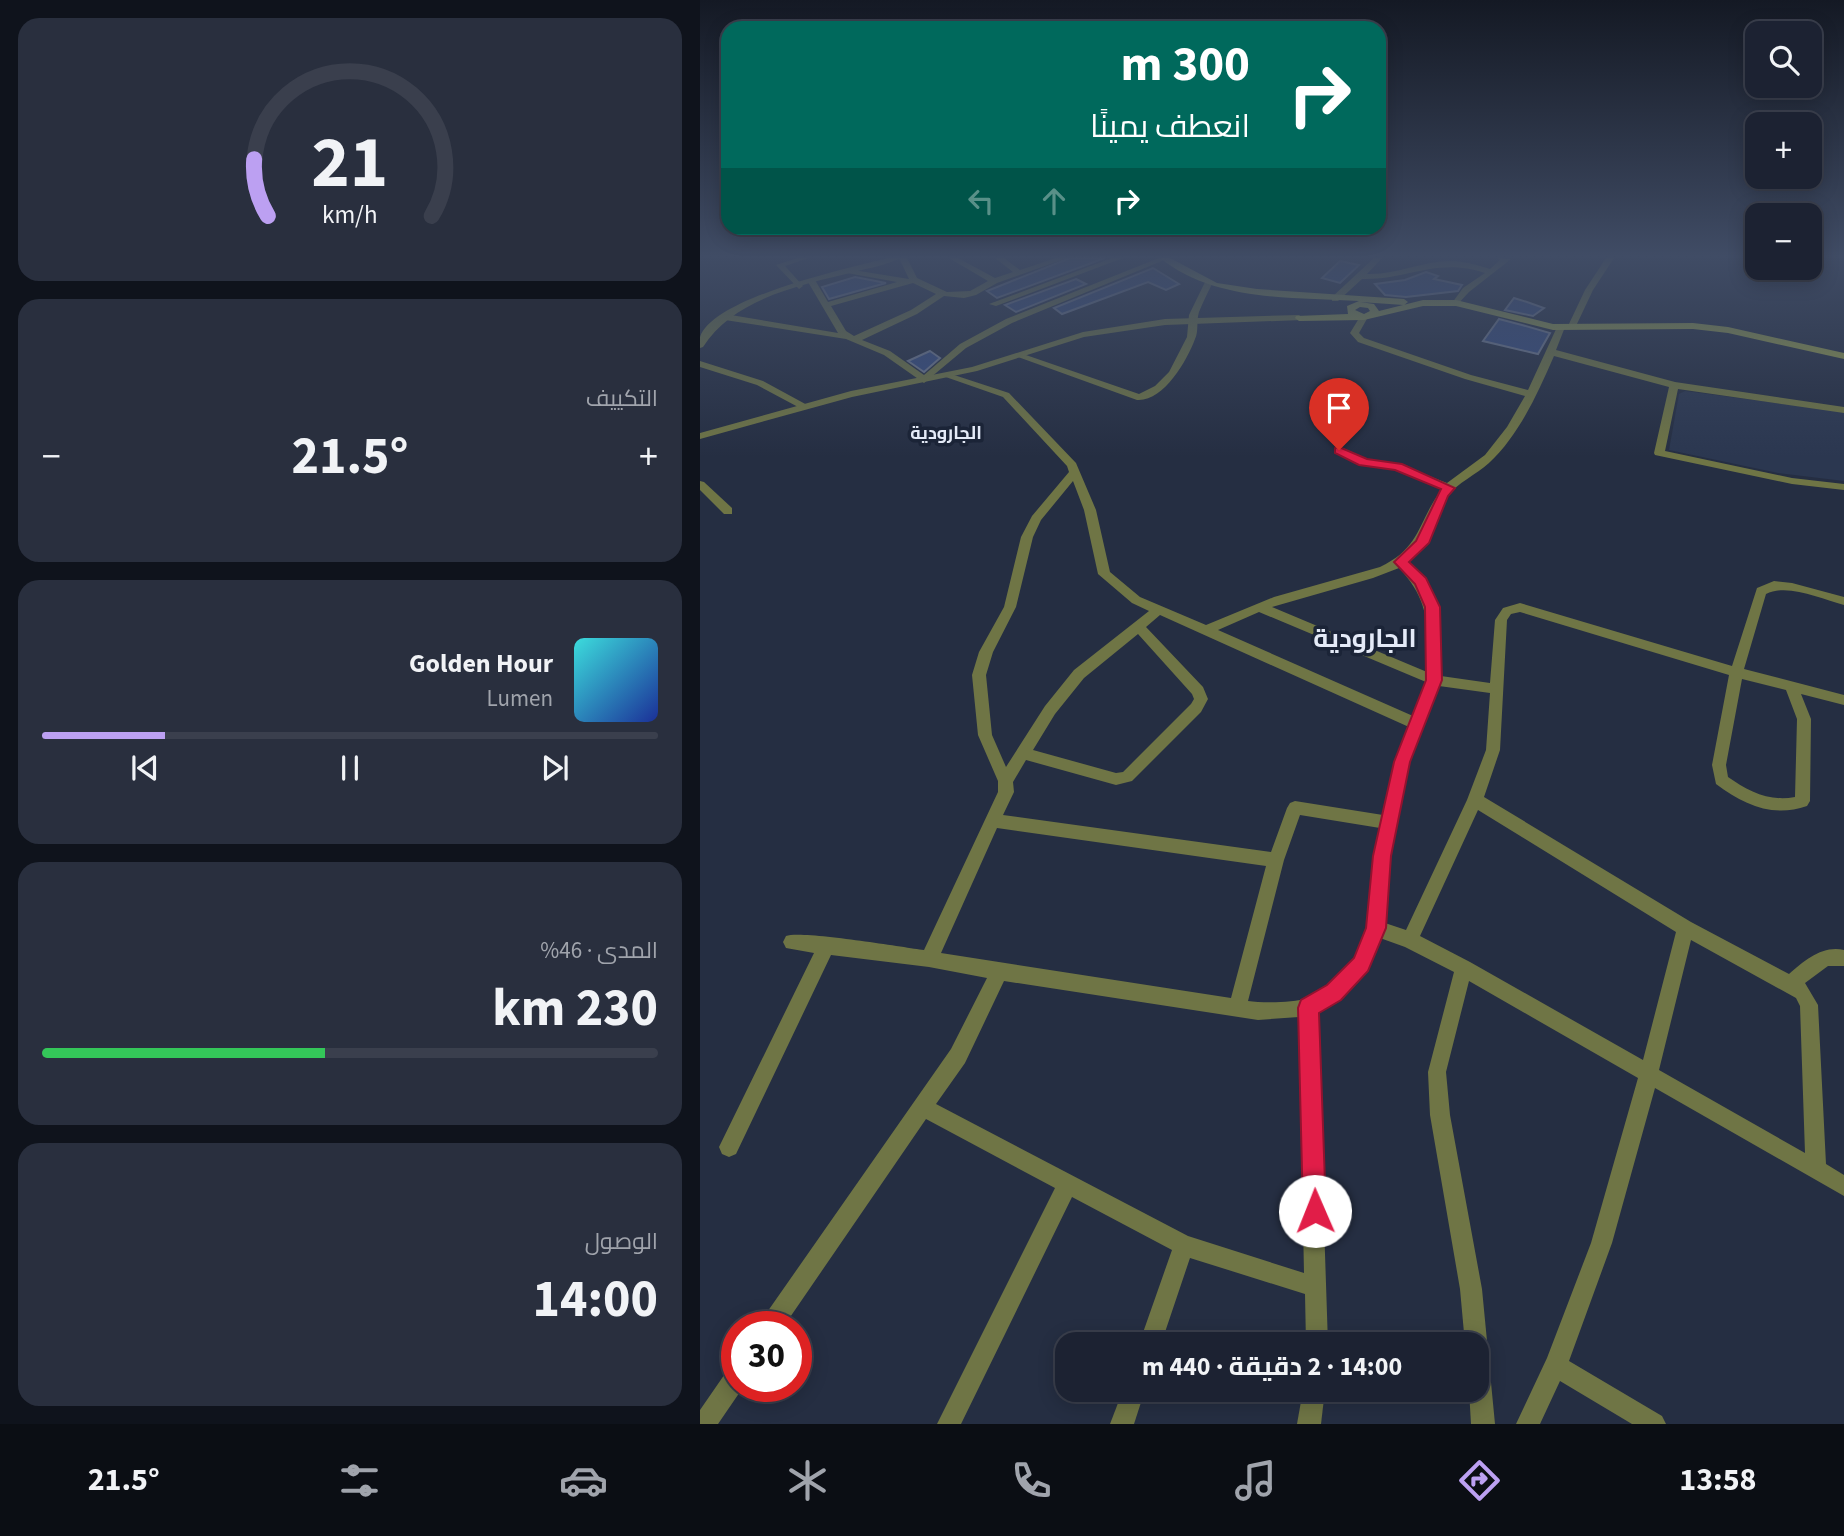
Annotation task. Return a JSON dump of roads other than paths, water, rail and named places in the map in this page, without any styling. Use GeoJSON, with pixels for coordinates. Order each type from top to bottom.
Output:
{"type":"FeatureCollection","features":[{"type":"Feature","properties":{"kind":"main road"},"geometry":{"type":"LineString","coordinates":[[1560,324],[1693,326],[1728,330],[1844,356]]}},
{"type":"Feature","properties":{"kind":"street"},"geometry":{"type":"LineString","coordinates":[[700,345],[718,324]]}},
{"type":"Feature","properties":{"kind":"street"},"geometry":{"type":"LineString","coordinates":[[770,324],[852,338],[884,324]]}},
{"type":"Feature","properties":{"kind":"street"},"geometry":{"type":"LineString","coordinates":[[838,324],[843,333],[898,359],[924,380]]}},
{"type":"Feature","properties":{"kind":"street"},"geometry":{"type":"LineString","coordinates":[[924,380],[963,346],[1003,324]]}},
{"type":"Feature","properties":{"kind":"street"},"geometry":{"type":"LineString","coordinates":[[700,436],[804,406],[1020,356],[1083,335],[1142,324]]}},
{"type":"Feature","properties":{"kind":"street"},"geometry":{"type":"LineString","coordinates":[[1020,356],[1140,398],[1158,388],[1173,373],[1192,337],[1193,324]]}},
{"type":"Feature","properties":{"kind":"street"},"geometry":{"type":"LineString","coordinates":[[1360,324],[1354,333],[1361,340],[1468,377],[1531,394]]}},
{"type":"Feature","properties":{"kind":"street"},"geometry":{"type":"LineString","coordinates":[[1207,630],[1321,587],[1384,570],[1401,562],[1422,543],[1443,495],[1488,459],[1531,394],[1567,326]]}},
{"type":"Feature","properties":{"kind":"street"},"geometry":{"type":"LineString","coordinates":[[1551,352],[1674,385],[1844,410]]}},
{"type":"Feature","properties":{"kind":"street"},"geometry":{"type":"LineString","coordinates":[[700,364],[748,378],[804,406]]}},
{"type":"Feature","properties":{"kind":"street"},"geometry":{"type":"LineString","coordinates":[[945,375],[1006,395],[1072,464],[1090,510],[1104,574],[1136,600],[1416,724]]}},
{"type":"Feature","properties":{"kind":"street"},"geometry":{"type":"LineString","coordinates":[[1674,385],[1659,453],[1792,481],[1844,487]]}},
{"type":"Feature","properties":{"kind":"street"},"geometry":{"type":"LineString","coordinates":[[1339,450],[1364,462],[1397,467],[1449,488]]}},
{"type":"Feature","properties":{"kind":"street"},"geometry":{"type":"LineString","coordinates":[[929,959],[995,821],[1006,792],[1005,781],[985,736],[979,675],[986,652],[1010,607],[1027,537],[1036,519],[1075,472]]}},
{"type":"Feature","properties":{"kind":"street"},"geometry":{"type":"LineString","coordinates":[[700,484],[728,511]]}},
{"type":"Feature","properties":{"kind":"street"},"geometry":{"type":"LineString","coordinates":[[792,942],[929,959],[1258,1011],[1308,1008],[1334,993],[1361,964],[1376,928],[1378,889],[1402,762],[1434,680],[1432,607],[1421,582],[1401,562]]}},
{"type":"Feature","properties":{"kind":"street"},"geometry":{"type":"LineString","coordinates":[[1792,688],[1799,700],[1804,719],[1802,801],[1792,806],[1772,805],[1735,791],[1721,779],[1719,765],[1735,672],[1761,591],[1774,585],[1792,587],[1844,601]]}},
{"type":"Feature","properties":{"kind":"street"},"geometry":{"type":"LineString","coordinates":[[1410,940],[1475,800],[1493,750],[1501,620],[1507,611],[1520,607],[1735,672],[1844,700]]}},
{"type":"Feature","properties":{"kind":"street"},"geometry":{"type":"LineString","coordinates":[[1262,608],[1434,680],[1498,689]]}},
{"type":"Feature","properties":{"kind":"street"},"geometry":{"type":"LineString","coordinates":[[1005,781],[1050,710],[1079,674],[1157,611]]}},
{"type":"Feature","properties":{"kind":"street"},"geometry":{"type":"LineString","coordinates":[[1023,753],[1116,779],[1127,777],[1196,708],[1201,699],[1198,691],[1138,626]]}},
{"type":"Feature","properties":{"kind":"street"},"geometry":{"type":"LineString","coordinates":[[1475,800],[1685,928],[1791,984],[1801,992],[1809,1005],[1816,1170]]}},
{"type":"Feature","properties":{"kind":"street"},"geometry":{"type":"LineString","coordinates":[[1237,1008],[1276,860],[1295,808],[1389,823]]}},
{"type":"Feature","properties":{"kind":"street"},"geometry":{"type":"LineString","coordinates":[[995,821],[1276,860]]}},
{"type":"Feature","properties":{"kind":"street"},"geometry":{"type":"LineString","coordinates":[[1376,928],[1410,940],[1464,968],[1844,1186]]}},
{"type":"Feature","properties":{"kind":"street"},"geometry":{"type":"LineString","coordinates":[[1528,1424],[1557,1367],[1608,1229],[1685,928]]}},
{"type":"Feature","properties":{"kind":"street"},"geometry":{"type":"LineString","coordinates":[[729,1147],[827,945]]}},
{"type":"Feature","properties":{"kind":"street"},"geometry":{"type":"LineString","coordinates":[[1791,984],[1825,958],[1838,955],[1844,957]]}},
{"type":"Feature","properties":{"kind":"street"},"geometry":{"type":"LineString","coordinates":[[1464,968],[1437,1072],[1440,1115],[1471,1289],[1475,1332]]}},
{"type":"Feature","properties":{"kind":"street"},"geometry":{"type":"LineString","coordinates":[[782,1311],[925,1108],[958,1056],[999,972]]}},
{"type":"Feature","properties":{"kind":"street"},"geometry":{"type":"LineString","coordinates":[[1308,1008],[1317,1332]]}},
{"type":"Feature","properties":{"kind":"street"},"geometry":{"type":"LineString","coordinates":[[925,1108],[1184,1245],[1316,1287]]}},
{"type":"Feature","properties":{"kind":"street"},"geometry":{"type":"LineString","coordinates":[[949,1424],[1068,1184]]}},
{"type":"Feature","properties":{"kind":"street"},"geometry":{"type":"LineString","coordinates":[[1154,1332],[1184,1245]]}},
{"type":"Feature","properties":{"kind":"street"},"geometry":{"type":"LineString","coordinates":[[1557,1367],[1654,1424]]}},
{"type":"Feature","properties":{"kind":"street"},"geometry":{"type":"LineString","coordinates":[[704,1424],[721,1399]]}},
{"type":"Feature","properties":{"kind":"street"},"geometry":{"type":"LineString","coordinates":[[1122,1424],[1130,1402]]}},
{"type":"Feature","properties":{"kind":"street"},"geometry":{"type":"LineString","coordinates":[[1309,1424],[1312,1402]]}},
{"type":"Feature","properties":{"kind":"street"},"geometry":{"type":"LineString","coordinates":[[1481,1402],[1483,1424]]}},
{"type":"Feature","properties":{"kind":"district","name":"الجارودية"},"geometry":{"type":"Point","coordinates":[946,433]}},
{"type":"Feature","properties":{"kind":"district","name":"الجارودية"},"geometry":{"type":"Point","coordinates":[1365,638]}}]}
